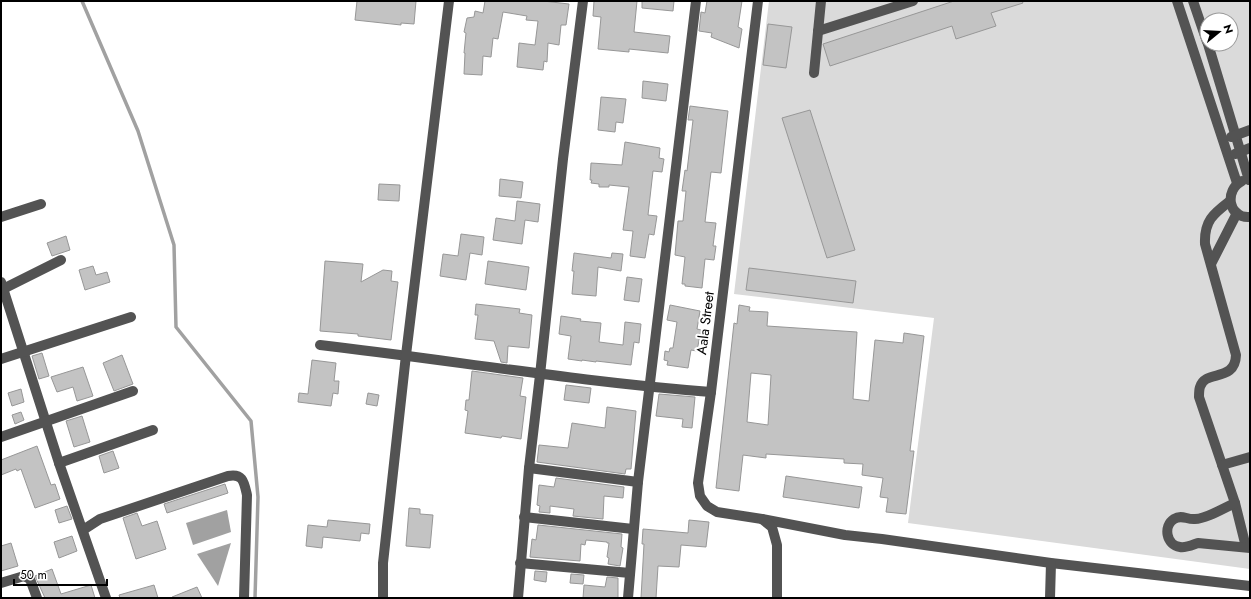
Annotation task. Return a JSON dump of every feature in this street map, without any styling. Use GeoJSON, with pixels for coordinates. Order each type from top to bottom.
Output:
{"type":"FeatureCollection","features":[{"type":"Feature","properties":{"kind":"street"},"geometry":{"type":"LineString","coordinates":[[383,598],[383,564],[406,355],[449,1]]}},
{"type":"Feature","properties":{"kind":"street"},"geometry":{"type":"LineString","coordinates":[[518,598],[528,468],[540,374],[563,159],[583,1]]}},
{"type":"Feature","properties":{"kind":"street"},"geometry":{"type":"LineString","coordinates":[[628,598],[638,482],[696,1]]}},
{"type":"Feature","properties":{"kind":"street","name":"Aala Street"},"geometry":{"type":"LineString","coordinates":[[758,1],[711,392],[698,483],[700,496],[707,506],[717,512],[845,535],[1051,563],[1250,586]]}},
{"type":"Feature","properties":{"kind":"street"},"geometry":{"type":"LineString","coordinates":[[814,73],[822,1]]}},
{"type":"Feature","properties":{"kind":"street"},"geometry":{"type":"LineString","coordinates":[[818,31],[912,1]]}},
{"type":"Feature","properties":{"kind":"street"},"geometry":{"type":"LineString","coordinates":[[1177,1],[1237,183]]}},
{"type":"Feature","properties":{"kind":"street"},"geometry":{"type":"LineString","coordinates":[[1193,1],[1199,19]]}},
{"type":"Feature","properties":{"kind":"street"},"geometry":{"type":"LineString","coordinates":[[1210,52],[1236,135],[1246,150],[1250,180],[1237,183],[1230,195],[1230,202],[1233,210],[1241,216],[1250,218]]}},
{"type":"Feature","properties":{"kind":"street"},"geometry":{"type":"LineString","coordinates":[[1223,139],[1250,130]]}},
{"type":"Feature","properties":{"kind":"street"},"geometry":{"type":"LineString","coordinates":[[1229,156],[1246,150]]}},
{"type":"Feature","properties":{"kind":"street"},"geometry":{"type":"LineString","coordinates":[[1230,202],[1218,210],[1209,220],[1205,232],[1205,244],[1236,355],[1236,362],[1228,371],[1206,379],[1200,387],[1199,396],[1235,503],[1248,547],[1198,543],[1180,547],[1171,542],[1167,533],[1169,524],[1177,517],[1183,516],[1194,519],[1209,515],[1235,503]]}},
{"type":"Feature","properties":{"kind":"street"},"geometry":{"type":"LineString","coordinates":[[1,217],[41,204]]}},
{"type":"Feature","properties":{"kind":"street"},"geometry":{"type":"LineString","coordinates":[[1211,264],[1237,213]]}},
{"type":"Feature","properties":{"kind":"street"},"geometry":{"type":"LineString","coordinates":[[62,260],[2,286],[59,462],[106,598]]}},
{"type":"Feature","properties":{"kind":"street"},"geometry":{"type":"LineString","coordinates":[[1,359],[131,317]]}},
{"type":"Feature","properties":{"kind":"street"},"geometry":{"type":"LineString","coordinates":[[320,345],[650,388],[711,392]]}},
{"type":"Feature","properties":{"kind":"street"},"geometry":{"type":"LineString","coordinates":[[1,437],[133,391]]}},
{"type":"Feature","properties":{"kind":"street"},"geometry":{"type":"LineString","coordinates":[[59,462],[153,430]]}},
{"type":"Feature","properties":{"kind":"street"},"geometry":{"type":"LineString","coordinates":[[1222,465],[1250,457]]}},
{"type":"Feature","properties":{"kind":"street"},"geometry":{"type":"LineString","coordinates":[[528,468],[638,482]]}},
{"type":"Feature","properties":{"kind":"street"},"geometry":{"type":"LineString","coordinates":[[83,530],[100,519],[235,474],[241,478],[246,495],[244,598]]}},
{"type":"Feature","properties":{"kind":"street"},"geometry":{"type":"LineString","coordinates":[[524,517],[633,529]]}},
{"type":"Feature","properties":{"kind":"street"},"geometry":{"type":"LineString","coordinates":[[762,519],[772,527],[777,545],[776,598]]}},
{"type":"Feature","properties":{"kind":"street"},"geometry":{"type":"LineString","coordinates":[[520,563],[630,573]]}},
{"type":"Feature","properties":{"kind":"street"},"geometry":{"type":"LineString","coordinates":[[1050,598],[1051,563]]}},
{"type":"Feature","properties":{"kind":"street"},"geometry":{"type":"LineString","coordinates":[[1,583],[24,576],[28,577],[37,598]]}},
{"type":"Feature","properties":{"kind":"shaded area"},"geometry":{"type":"Polygon","coordinates":[[[769,1],[1250,1],[1250,569],[908,523],[934,318],[734,294],[769,1]]]}},
{"type":"Feature","properties":{"kind":"shaded area"},"geometry":{"type":"Polygon","coordinates":[[[227,510],[231,532],[193,545],[186,523],[227,510]]]}},
{"type":"Feature","properties":{"kind":"shaded area"},"geometry":{"type":"Polygon","coordinates":[[[231,543],[218,586],[197,554],[231,543]]]}},
{"type":"Feature","properties":{"kind":"building"},"geometry":{"type":"Polygon","coordinates":[[[357,1],[416,1],[414,24],[401,23],[401,25],[355,20],[357,1]]]}},
{"type":"Feature","properties":{"kind":"building"},"geometry":{"type":"Polygon","coordinates":[[[485,1],[543,1],[569,4],[566,25],[561,25],[559,45],[548,43],[547,62],[544,61],[543,70],[517,67],[519,43],[535,45],[538,21],[526,20],[527,16],[503,12],[498,39],[493,38],[491,57],[483,56],[482,75],[464,74],[466,33],[464,32],[467,18],[474,17],[475,11],[483,13],[485,1]]]}},
{"type":"Feature","properties":{"kind":"building"},"geometry":{"type":"Polygon","coordinates":[[[594,1],[637,1],[634,32],[670,36],[668,53],[629,49],[629,52],[598,49],[601,17],[593,16],[594,1]]]}},
{"type":"Feature","properties":{"kind":"building"},"geometry":{"type":"Polygon","coordinates":[[[642,1],[674,1],[673,11],[642,8],[642,1]]]}},
{"type":"Feature","properties":{"kind":"building"},"geometry":{"type":"Polygon","coordinates":[[[707,1],[742,1],[738,27],[742,29],[739,48],[711,37],[712,33],[699,31],[701,12],[705,13],[707,1]]]}},
{"type":"Feature","properties":{"kind":"building"},"geometry":{"type":"Polygon","coordinates":[[[954,1],[1022,1],[1023,3],[991,13],[996,26],[956,39],[952,26],[830,66],[823,44],[954,1]]]}},
{"type":"Feature","properties":{"kind":"building"},"geometry":{"type":"Polygon","coordinates":[[[768,24],[792,27],[786,68],[763,65],[768,24]]]}},
{"type":"Feature","properties":{"kind":"building"},"geometry":{"type":"Polygon","coordinates":[[[643,81],[668,84],[666,101],[642,98],[643,81]]]}},
{"type":"Feature","properties":{"kind":"building"},"geometry":{"type":"Polygon","coordinates":[[[601,97],[626,99],[623,123],[616,122],[615,132],[598,130],[601,97]]]}},
{"type":"Feature","properties":{"kind":"building"},"geometry":{"type":"Polygon","coordinates":[[[690,106],[728,111],[721,173],[711,172],[705,222],[716,223],[713,246],[716,246],[714,260],[705,259],[702,288],[685,286],[685,284],[682,284],[685,257],[675,255],[678,221],[683,221],[686,191],[682,191],[685,170],[687,171],[693,120],[688,120],[690,106]]]}},
{"type":"Feature","properties":{"kind":"building"},"geometry":{"type":"Polygon","coordinates":[[[810,110],[855,250],[827,258],[782,118],[810,110]]]}},
{"type":"Feature","properties":{"kind":"building"},"geometry":{"type":"Polygon","coordinates":[[[625,142],[660,148],[659,158],[664,159],[662,172],[653,171],[648,215],[657,216],[654,235],[649,234],[645,258],[630,256],[633,231],[623,230],[629,187],[609,185],[609,187],[599,187],[599,184],[591,183],[592,180],[590,180],[591,163],[622,165],[625,142]]]}},
{"type":"Feature","properties":{"kind":"building"},"geometry":{"type":"Polygon","coordinates":[[[500,179],[523,182],[521,198],[499,196],[500,179]]]}},
{"type":"Feature","properties":{"kind":"building"},"geometry":{"type":"Polygon","coordinates":[[[379,184],[400,185],[399,201],[378,200],[379,184]]]}},
{"type":"Feature","properties":{"kind":"building"},"geometry":{"type":"Polygon","coordinates":[[[517,201],[540,204],[538,222],[525,220],[522,244],[493,240],[496,218],[515,221],[517,201]]]}},
{"type":"Feature","properties":{"kind":"building"},"geometry":{"type":"Polygon","coordinates":[[[461,234],[484,237],[482,255],[470,253],[466,280],[440,276],[443,254],[458,256],[461,234]]]}},
{"type":"Feature","properties":{"kind":"building"},"geometry":{"type":"Polygon","coordinates":[[[66,236],[70,250],[52,256],[47,243],[66,236]]]}},
{"type":"Feature","properties":{"kind":"building"},"geometry":{"type":"Polygon","coordinates":[[[574,253],[611,258],[612,253],[623,254],[621,271],[598,267],[596,296],[572,294],[574,253]]]}},
{"type":"Feature","properties":{"kind":"building"},"geometry":{"type":"Polygon","coordinates":[[[325,261],[363,264],[361,282],[383,270],[392,271],[391,281],[398,282],[391,340],[358,336],[358,334],[320,331],[325,261]]]}},
{"type":"Feature","properties":{"kind":"building"},"geometry":{"type":"Polygon","coordinates":[[[488,261],[529,267],[526,290],[485,284],[488,261]]]}},
{"type":"Feature","properties":{"kind":"building"},"geometry":{"type":"Polygon","coordinates":[[[93,266],[96,275],[107,272],[110,282],[85,290],[79,270],[93,266]]]}},
{"type":"Feature","properties":{"kind":"building"},"geometry":{"type":"Polygon","coordinates":[[[749,268],[856,281],[853,303],[746,290],[749,268]]]}},
{"type":"Feature","properties":{"kind":"building"},"geometry":{"type":"Polygon","coordinates":[[[627,277],[642,279],[639,302],[624,300],[627,277]]]}},
{"type":"Feature","properties":{"kind":"building"},"geometry":{"type":"Polygon","coordinates":[[[476,304],[520,309],[519,313],[532,315],[529,348],[508,346],[507,363],[501,362],[494,341],[475,339],[478,315],[475,315],[476,304]]]}},
{"type":"Feature","properties":{"kind":"building"},"geometry":{"type":"Polygon","coordinates":[[[670,305],[700,311],[697,329],[701,330],[697,351],[691,350],[688,368],[667,365],[668,361],[664,360],[665,351],[669,352],[670,348],[673,348],[677,322],[667,320],[670,305]]]}},
{"type":"Feature","properties":{"kind":"building"},"geometry":{"type":"Polygon","coordinates":[[[739,305],[750,307],[749,311],[768,312],[767,326],[857,332],[853,399],[869,401],[875,340],[903,343],[904,333],[924,336],[910,451],[914,451],[906,514],[886,512],[888,498],[880,497],[883,478],[862,475],[863,464],[844,463],[844,459],[766,454],[766,458],[743,455],[739,491],[716,488],[734,323],[737,324],[739,305]],[[751,373],[747,422],[768,425],[771,375],[751,373]]]}},
{"type":"Feature","properties":{"kind":"building"},"geometry":{"type":"Polygon","coordinates":[[[561,316],[581,319],[580,321],[601,323],[599,342],[623,345],[625,322],[641,324],[639,343],[634,342],[631,365],[568,359],[571,336],[559,334],[561,316]]]}},
{"type":"Feature","properties":{"kind":"building"},"geometry":{"type":"Polygon","coordinates":[[[42,353],[49,376],[39,379],[32,356],[42,353]]]}},
{"type":"Feature","properties":{"kind":"building"},"geometry":{"type":"Polygon","coordinates":[[[122,355],[133,384],[114,391],[103,363],[122,355]]]}},
{"type":"Feature","properties":{"kind":"building"},"geometry":{"type":"Polygon","coordinates":[[[312,360],[336,363],[334,381],[339,381],[338,394],[333,393],[331,406],[298,402],[299,393],[308,394],[312,360]]]}},
{"type":"Feature","properties":{"kind":"building"},"geometry":{"type":"Polygon","coordinates":[[[83,367],[93,396],[77,401],[73,387],[57,392],[51,377],[83,367]]]}},
{"type":"Feature","properties":{"kind":"building"},"geometry":{"type":"Polygon","coordinates":[[[472,371],[523,378],[520,396],[526,397],[521,439],[465,433],[468,411],[465,410],[466,400],[469,400],[472,371]]]}},
{"type":"Feature","properties":{"kind":"building"},"geometry":{"type":"Polygon","coordinates":[[[566,385],[591,388],[589,403],[564,400],[566,385]]]}},
{"type":"Feature","properties":{"kind":"building"},"geometry":{"type":"Polygon","coordinates":[[[21,389],[24,402],[12,406],[8,393],[21,389]]]}},
{"type":"Feature","properties":{"kind":"building"},"geometry":{"type":"Polygon","coordinates":[[[368,393],[379,395],[377,406],[366,404],[368,393]]]}},
{"type":"Feature","properties":{"kind":"building"},"geometry":{"type":"Polygon","coordinates":[[[659,394],[695,397],[692,428],[682,427],[683,419],[656,416],[659,394]]]}},
{"type":"Feature","properties":{"kind":"building"},"geometry":{"type":"Polygon","coordinates":[[[607,407],[636,411],[631,469],[626,469],[625,474],[537,462],[539,445],[568,448],[572,423],[605,428],[607,407]]]}},
{"type":"Feature","properties":{"kind":"building"},"geometry":{"type":"Polygon","coordinates":[[[21,412],[24,420],[15,424],[12,415],[21,412]]]}},
{"type":"Feature","properties":{"kind":"building"},"geometry":{"type":"Polygon","coordinates":[[[82,416],[90,442],[74,447],[66,421],[82,416]]]}},
{"type":"Feature","properties":{"kind":"building"},"geometry":{"type":"Polygon","coordinates":[[[37,446],[51,485],[55,484],[60,499],[35,508],[21,469],[17,471],[16,469],[1,475],[1,460],[37,446]]]}},
{"type":"Feature","properties":{"kind":"building"},"geometry":{"type":"Polygon","coordinates":[[[113,451],[119,468],[104,473],[99,456],[113,451]]]}},
{"type":"Feature","properties":{"kind":"building"},"geometry":{"type":"Polygon","coordinates":[[[786,476],[862,487],[859,508],[783,497],[786,476]]]}},
{"type":"Feature","properties":{"kind":"building"},"geometry":{"type":"Polygon","coordinates":[[[556,478],[624,487],[623,498],[604,496],[603,519],[573,516],[574,509],[550,506],[550,513],[539,512],[540,506],[537,505],[539,485],[554,487],[556,478]]]}},
{"type":"Feature","properties":{"kind":"building"},"geometry":{"type":"Polygon","coordinates":[[[225,484],[228,493],[167,513],[164,504],[225,484]]]}},
{"type":"Feature","properties":{"kind":"building"},"geometry":{"type":"Polygon","coordinates":[[[67,506],[72,519],[59,523],[55,510],[67,506]]]}},
{"type":"Feature","properties":{"kind":"building"},"geometry":{"type":"Polygon","coordinates":[[[409,508],[420,509],[420,514],[433,515],[430,548],[406,546],[409,508]]]}},
{"type":"Feature","properties":{"kind":"building"},"geometry":{"type":"Polygon","coordinates":[[[137,513],[142,526],[157,521],[166,549],[136,559],[123,518],[137,513]]]}},
{"type":"Feature","properties":{"kind":"building"},"geometry":{"type":"Polygon","coordinates":[[[328,520],[370,524],[369,534],[361,533],[360,541],[323,537],[322,548],[306,546],[308,525],[327,527],[328,520]]]}},
{"type":"Feature","properties":{"kind":"building"},"geometry":{"type":"Polygon","coordinates":[[[689,520],[709,522],[706,547],[681,545],[679,567],[658,566],[656,598],[641,598],[644,544],[642,544],[643,529],[688,533],[689,520]]]}},
{"type":"Feature","properties":{"kind":"building"},"geometry":{"type":"Polygon","coordinates":[[[538,525],[622,534],[621,547],[623,548],[620,566],[608,564],[609,558],[607,557],[609,543],[607,542],[586,540],[585,545],[581,544],[580,561],[530,557],[532,539],[536,540],[538,525]]]}},
{"type":"Feature","properties":{"kind":"building"},"geometry":{"type":"Polygon","coordinates":[[[72,536],[77,551],[59,558],[54,542],[72,536]]]}},
{"type":"Feature","properties":{"kind":"building"},"geometry":{"type":"Polygon","coordinates":[[[11,543],[18,566],[1,571],[1,546],[11,543]]]}},
{"type":"Feature","properties":{"kind":"building"},"geometry":{"type":"Polygon","coordinates":[[[52,569],[61,594],[91,585],[95,598],[45,598],[35,576],[52,569]]]}},
{"type":"Feature","properties":{"kind":"building"},"geometry":{"type":"Polygon","coordinates":[[[535,571],[547,572],[546,582],[534,580],[535,571]]]}},
{"type":"Feature","properties":{"kind":"building"},"geometry":{"type":"Polygon","coordinates":[[[571,574],[584,575],[583,584],[570,583],[571,574]]]}},
{"type":"Feature","properties":{"kind":"building"},"geometry":{"type":"Polygon","coordinates":[[[607,577],[618,578],[618,598],[583,598],[584,585],[605,587],[607,577]]]}},
{"type":"Feature","properties":{"kind":"building"},"geometry":{"type":"Polygon","coordinates":[[[154,585],[158,598],[120,598],[119,595],[154,585]]]}},
{"type":"Feature","properties":{"kind":"building"},"geometry":{"type":"Polygon","coordinates":[[[197,587],[202,598],[172,598],[172,597],[197,587]]]}},
{"type":"Feature","properties":{"kind":"waterway"},"geometry":{"type":"LineString","coordinates":[[82,1],[138,131],[174,245],[176,327],[251,421],[258,497],[255,598]]}}]}
